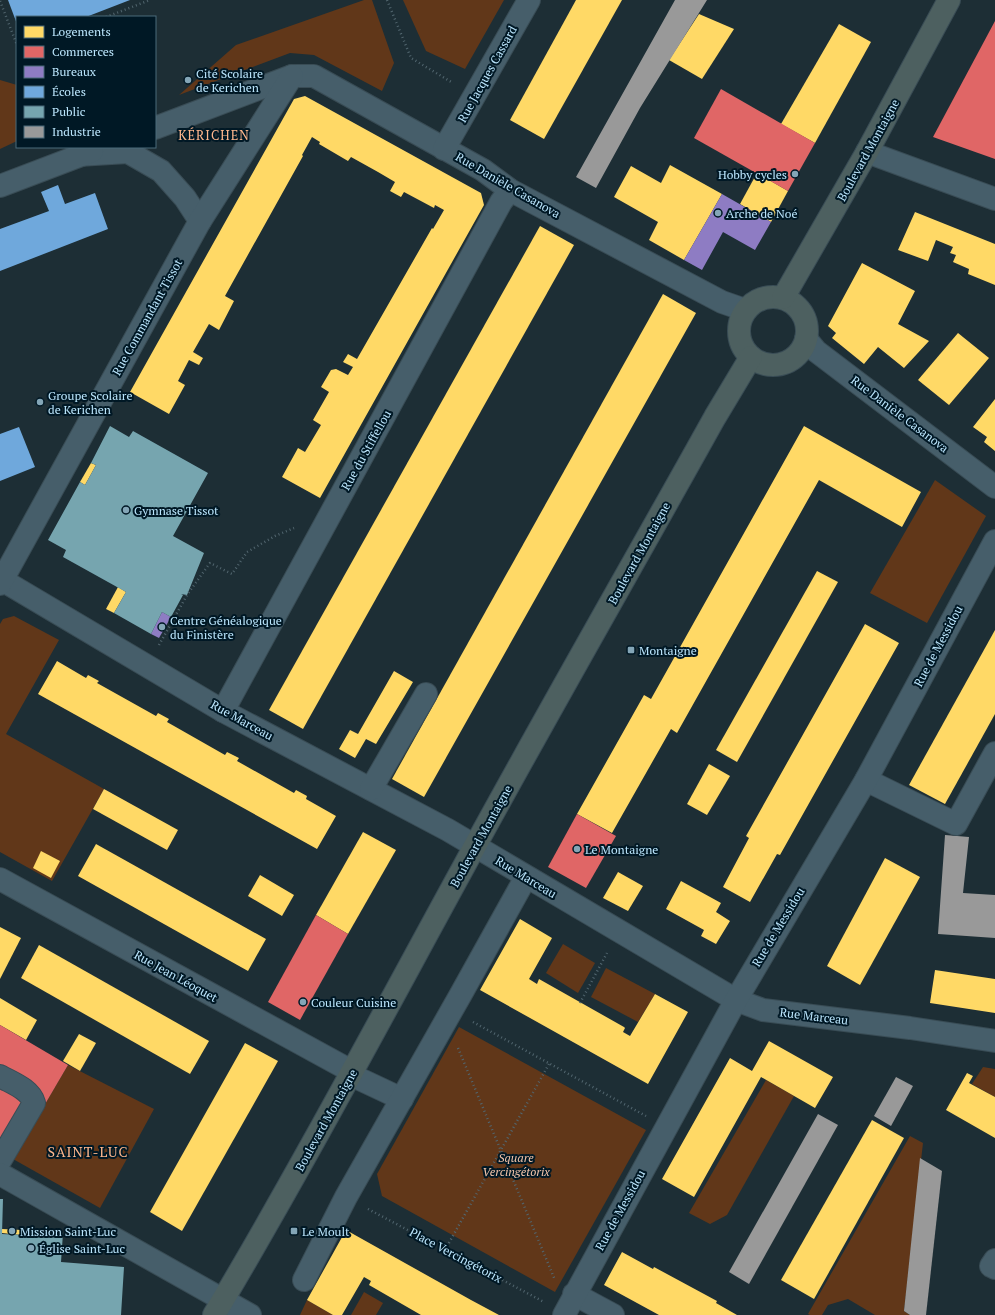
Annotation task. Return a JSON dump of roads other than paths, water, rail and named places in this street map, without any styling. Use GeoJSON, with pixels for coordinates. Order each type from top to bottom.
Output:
{"type":"FeatureCollection","features":[{"type":"Feature","properties":{"kind":"main road","name":"Boulevard Montaigne"},"geometry":{"type":"LineString","coordinates":[[783,298],[867,152],[949,0]]}},
{"type":"Feature","properties":{"kind":"main road"},"geometry":{"type":"LineString","coordinates":[[769,297],[783,298],[798,307],[801,312],[806,322],[806,339],[802,350],[794,358],[784,363],[772,365],[761,363],[751,357],[742,347],[739,335],[740,322],[745,310],[756,301],[769,297]]}},
{"type":"Feature","properties":{"kind":"main road","name":"Boulevard Montaigne"},"geometry":{"type":"LineString","coordinates":[[218,1307],[279,1204],[475,846],[711,424],[751,357]]}},
{"type":"Feature","properties":{"kind":"street","name":"Rue Jacques Cassard"},"geometry":{"type":"LineString","coordinates":[[444,149],[529,0]]}},
{"type":"Feature","properties":{"kind":"street"},"geometry":{"type":"LineString","coordinates":[[156,128],[292,76]]}},
{"type":"Feature","properties":{"kind":"street","name":"Rue Danièle Casanova"},"geometry":{"type":"LineString","coordinates":[[292,76],[314,76],[483,170],[510,190],[722,302],[745,310]]}},
{"type":"Feature","properties":{"kind":"street","name":"Rue Commandant Tissot"},"geometry":{"type":"LineString","coordinates":[[1,582],[200,222],[292,76]]}},
{"type":"Feature","properties":{"kind":"street"},"geometry":{"type":"LineString","coordinates":[[0,186],[78,155],[101,148]]}},
{"type":"Feature","properties":{"kind":"street"},"geometry":{"type":"LineString","coordinates":[[78,155],[106,155],[128,152],[161,171],[185,198],[200,222]]}},
{"type":"Feature","properties":{"kind":"street"},"geometry":{"type":"LineString","coordinates":[[867,152],[995,198]]}},
{"type":"Feature","properties":{"kind":"street","name":"Rue du Stiffellou"},"geometry":{"type":"LineString","coordinates":[[223,711],[501,202],[510,190]]}},
{"type":"Feature","properties":{"kind":"street","name":"Rue Danièle Casanova"},"geometry":{"type":"LineString","coordinates":[[806,339],[816,350],[995,487]]}},
{"type":"Feature","properties":{"kind":"street","name":"Rue de Messidou"},"geometry":{"type":"LineString","coordinates":[[568,1308],[736,1000],[866,780],[995,541]]}},
{"type":"Feature","properties":{"kind":"street","name":"Rue Marceau"},"geometry":{"type":"LineString","coordinates":[[1,582],[148,666],[223,711],[448,830],[736,1000],[763,1010],[910,1028],[995,1041]]}},
{"type":"Feature","properties":{"kind":"street"},"geometry":{"type":"LineString","coordinates":[[371,789],[426,694]]}},
{"type":"Feature","properties":{"kind":"street"},"geometry":{"type":"LineString","coordinates":[[866,780],[956,824],[995,753]]}},
{"type":"Feature","properties":{"kind":"street"},"geometry":{"type":"LineString","coordinates":[[304,1280],[346,1197],[402,1100],[526,877]]}},
{"type":"Feature","properties":{"kind":"street","name":"Rue Jean Léoquet"},"geometry":{"type":"LineString","coordinates":[[0,879],[402,1100]]}},
{"type":"Feature","properties":{"kind":"street"},"geometry":{"type":"LineString","coordinates":[[0,1076],[28,1092],[34,1103],[0,1161]]}},
{"type":"Feature","properties":{"kind":"street"},"geometry":{"type":"LineString","coordinates":[[0,1174],[218,1307],[250,1315]]}},
{"type":"Feature","properties":{"kind":"street"},"geometry":{"type":"LineString","coordinates":[[995,1260],[991,1266],[995,1268]]}},
{"type":"Feature","properties":{"kind":"street"},"geometry":{"type":"LineString","coordinates":[[568,1308],[613,1315]]}},
{"type":"Feature","properties":{"kind":"place","name":"Cité Scolaire de Kerichen"},"geometry":{"type":"Point","coordinates":[188,80]}},
{"type":"Feature","properties":{"kind":"place","name":"Hobby cycles"},"geometry":{"type":"Point","coordinates":[795,174]}},
{"type":"Feature","properties":{"kind":"place","name":"Arche de Noé"},"geometry":{"type":"Point","coordinates":[718,213]}},
{"type":"Feature","properties":{"kind":"place","name":"Groupe Scolaire de Kerichen"},"geometry":{"type":"Point","coordinates":[40,402]}},
{"type":"Feature","properties":{"kind":"place","name":"Gymnase Tissot"},"geometry":{"type":"Point","coordinates":[126,510]}},
{"type":"Feature","properties":{"kind":"place","name":"Centre Généalogique du Finistère"},"geometry":{"type":"Point","coordinates":[162,627]}},
{"type":"Feature","properties":{"kind":"place","name":"Montaigne"},"geometry":{"type":"Point","coordinates":[631,650]}},
{"type":"Feature","properties":{"kind":"place","name":"Le Montaigne"},"geometry":{"type":"Point","coordinates":[577,849]}},
{"type":"Feature","properties":{"kind":"place","name":"Couleur Cuisine"},"geometry":{"type":"Point","coordinates":[303,1002]}},
{"type":"Feature","properties":{"kind":"place","name":"Mission Saint-Luc"},"geometry":{"type":"Point","coordinates":[12,1231]}},
{"type":"Feature","properties":{"kind":"place","name":"Le Moult"},"geometry":{"type":"Point","coordinates":[294,1231]}},
{"type":"Feature","properties":{"kind":"place","name":"Église Saint-Luc"},"geometry":{"type":"Point","coordinates":[31,1248]}},
{"type":"Feature","properties":{"kind":"district","name":"KÉRICHEN"},"geometry":{"type":"Point","coordinates":[214,135]}},
{"type":"Feature","properties":{"kind":"district","name":"SAINT-LUC"},"geometry":{"type":"Point","coordinates":[88,1151]}},
{"type":"Feature","properties":{"kind":"park label","name":"Square Vercingétorix"},"geometry":{"type":"Point","coordinates":[516,1164]}}]}
